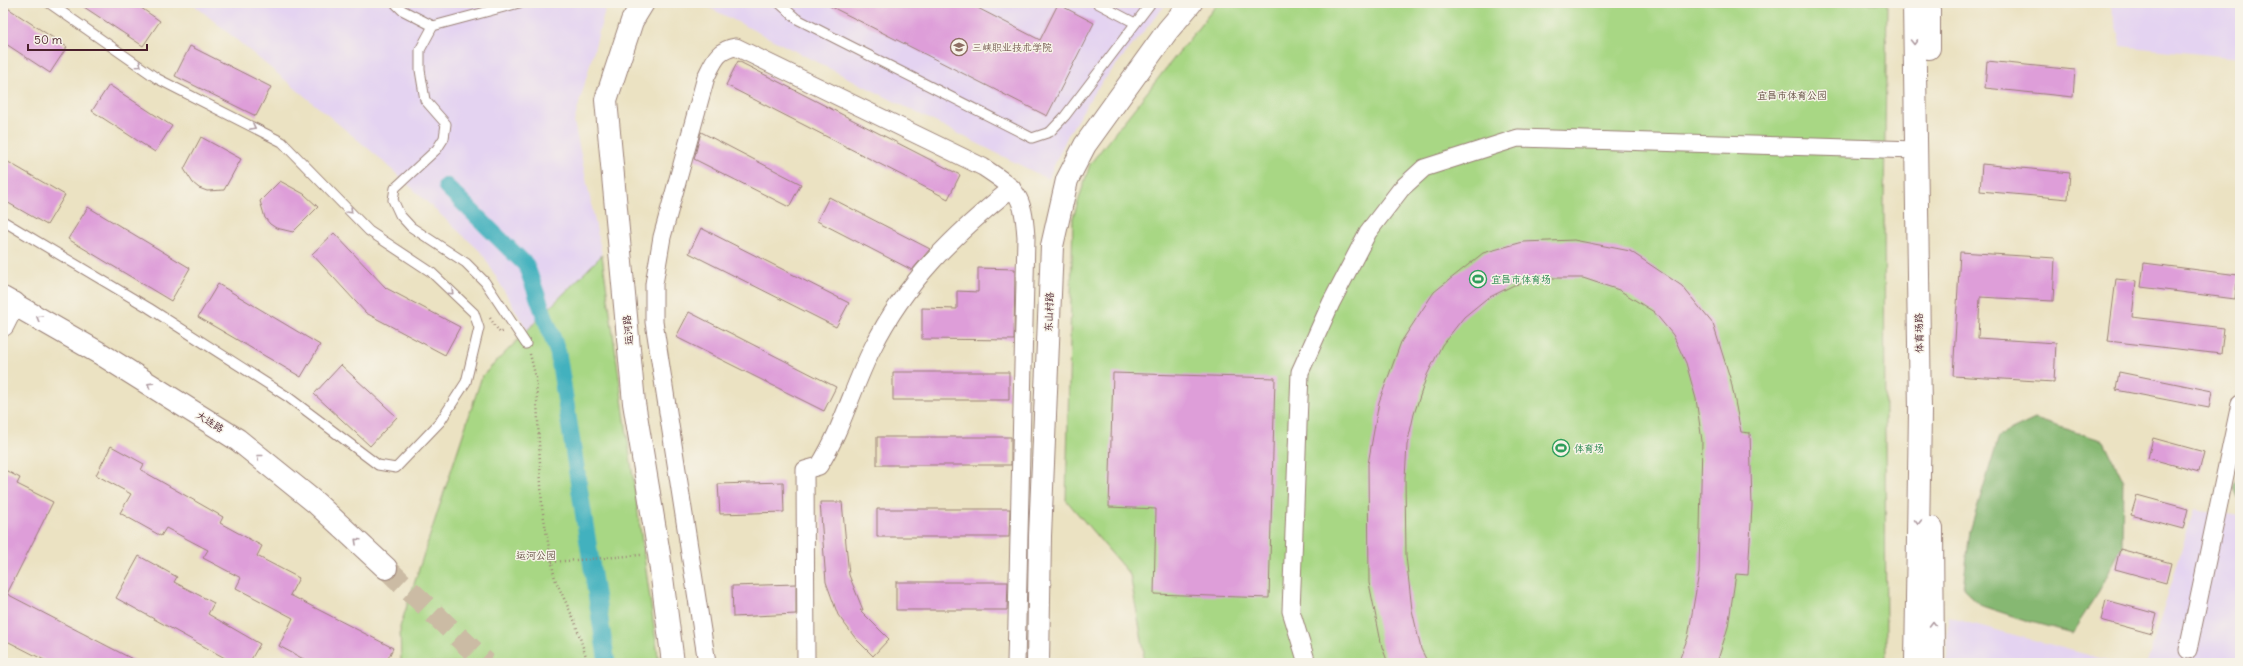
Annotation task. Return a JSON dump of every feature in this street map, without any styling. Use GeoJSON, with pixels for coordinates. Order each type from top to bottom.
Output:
{"type":"FeatureCollection","features":[{"type":"Feature","properties":{"kind":"main road","name":"运河路"},"geometry":{"type":"LineString","coordinates":[[643,3],[632,21],[606,100],[634,403],[659,554],[673,663]]}},
{"type":"Feature","properties":{"kind":"main road","name":"东山村路"},"geometry":{"type":"LineString","coordinates":[[1038,663],[1040,536],[1053,238],[1067,180],[1085,145],[1168,30],[1191,3]]}},
{"type":"Feature","properties":{"kind":"main road","name":"体育场路"},"geometry":{"type":"LineString","coordinates":[[1914,3],[1920,411],[1916,663]]}},
{"type":"Feature","properties":{"kind":"main road","name":"体育场路"},"geometry":{"type":"LineString","coordinates":[[1929,3],[1933,663]]}},
{"type":"Feature","properties":{"kind":"main road"},"geometry":{"type":"LineString","coordinates":[[3,324],[7,298]]}},
{"type":"Feature","properties":{"kind":"main road","name":"大连路"},"geometry":{"type":"LineString","coordinates":[[7,298],[101,354],[238,440],[316,503],[386,568]]}},
{"type":"Feature","properties":{"kind":"street"},"geometry":{"type":"LineString","coordinates":[[706,663],[654,322],[654,284],[662,237],[679,169],[706,77],[715,59],[724,49],[736,47],[983,167],[1009,184],[1020,200],[1026,237],[1016,663]]}},
{"type":"Feature","properties":{"kind":"street"},"geometry":{"type":"LineString","coordinates":[[1307,663],[1291,611],[1300,372],[1331,303],[1368,232],[1401,189],[1424,168],[1518,138],[1916,150]]}},
{"type":"Feature","properties":{"kind":"street"},"geometry":{"type":"LineString","coordinates":[[806,663],[805,470],[819,466],[830,448],[873,348],[893,310],[932,260],[974,219],[1012,188]]}},
{"type":"Feature","properties":{"kind":"street"},"geometry":{"type":"LineString","coordinates":[[2188,650],[2240,404]]}},
{"type":"Feature","properties":{"kind":"lane"},"geometry":{"type":"LineString","coordinates":[[3,221],[149,308],[275,389],[378,466],[396,468],[440,422],[466,382],[479,328],[474,312],[431,272],[369,231],[282,142],[158,78],[49,3]]}},
{"type":"Feature","properties":{"kind":"lane"},"geometry":{"type":"LineString","coordinates":[[395,3],[402,10],[433,26],[519,3]]}},
{"type":"Feature","properties":{"kind":"lane"},"geometry":{"type":"LineString","coordinates":[[778,3],[797,19],[1032,138],[1050,132],[1065,116],[1151,3]]}},
{"type":"Feature","properties":{"kind":"lane"},"geometry":{"type":"LineString","coordinates":[[1097,3],[1135,23]]}},
{"type":"Feature","properties":{"kind":"lane"},"geometry":{"type":"LineString","coordinates":[[433,26],[420,50],[420,70],[425,100],[446,124],[444,138],[437,149],[395,188],[393,200],[400,215],[411,227],[466,263],[486,282],[526,344]]}},
{"type":"Feature","properties":{"kind":"path"},"geometry":{"type":"LineString","coordinates":[[526,344],[530,353],[536,378],[542,507],[554,562],[555,579],[576,622],[588,663]]}},
{"type":"Feature","properties":{"kind":"path"},"geometry":{"type":"LineString","coordinates":[[554,562],[625,556]]}},
{"type":"Feature","properties":{"kind":"shaded area"},"geometry":{"type":"Polygon","coordinates":[[[192,3],[607,3],[574,122],[602,255],[527,330],[482,253],[376,155],[192,3]]]}},
{"type":"Feature","properties":{"kind":"shaded area","name":"三峡职业技术学院"},"geometry":{"type":"Polygon","coordinates":[[[700,3],[1167,3],[1095,91],[1068,135],[1048,179],[700,3]]]}},
{"type":"Feature","properties":{"kind":"shaded area"},"geometry":{"type":"Polygon","coordinates":[[[2110,3],[2240,3],[2240,58],[2121,46],[2110,3]]]}},
{"type":"Feature","properties":{"kind":"shaded area"},"geometry":{"type":"Polygon","coordinates":[[[2194,509],[2240,516],[2240,663],[2147,663],[2194,509]]]}},
{"type":"Feature","properties":{"kind":"shaded area"},"geometry":{"type":"Polygon","coordinates":[[[1948,617],[2118,663],[1947,663],[1948,617]]]}},
{"type":"Feature","properties":{"kind":"green space","name":"宜昌市体育场"},"geometry":{"type":"Polygon","coordinates":[[[1218,3],[1887,3],[1884,203],[1886,663],[1142,663],[1144,651],[1130,575],[1066,500],[1073,218],[1090,164],[1218,3]]]}},
{"type":"Feature","properties":{"kind":"green space","name":"运河公园"},"geometry":{"type":"Polygon","coordinates":[[[602,255],[659,663],[401,663],[400,627],[482,376],[602,255]]]}},
{"type":"Feature","properties":{"kind":"green space"},"geometry":{"type":"Polygon","coordinates":[[[2035,419],[2104,441],[2123,480],[2122,546],[2099,592],[2072,633],[2031,622],[1982,606],[1963,588],[1970,531],[1999,436],[2035,419]]]}},
{"type":"Feature","properties":{"kind":"green space"},"geometry":{"type":"Polygon","coordinates":[[[2240,474],[2240,503],[2233,487],[2240,474]]]}},
{"type":"Feature","properties":{"kind":"building"},"geometry":{"type":"Polygon","coordinates":[[[78,3],[134,3],[160,21],[143,46],[78,3]]]}},
{"type":"Feature","properties":{"kind":"building"},"geometry":{"type":"Polygon","coordinates":[[[824,3],[968,3],[1040,40],[1058,4],[1094,23],[1047,116],[824,3]]]}},
{"type":"Feature","properties":{"kind":"building"},"geometry":{"type":"Polygon","coordinates":[[[3,5],[67,47],[50,73],[3,42],[3,5]]]}},
{"type":"Feature","properties":{"kind":"building"},"geometry":{"type":"Polygon","coordinates":[[[190,46],[271,87],[256,116],[175,76],[190,46]]]}},
{"type":"Feature","properties":{"kind":"building"},"geometry":{"type":"Polygon","coordinates":[[[738,61],[960,175],[948,199],[726,85],[738,61]]]}},
{"type":"Feature","properties":{"kind":"building"},"geometry":{"type":"Polygon","coordinates":[[[1987,61],[2075,70],[2073,97],[1985,88],[1987,61]]]}},
{"type":"Feature","properties":{"kind":"building"},"geometry":{"type":"Polygon","coordinates":[[[109,85],[172,126],[155,152],[92,111],[109,85]]]}},
{"type":"Feature","properties":{"kind":"building"},"geometry":{"type":"Polygon","coordinates":[[[701,132],[801,184],[789,207],[694,159],[701,132]]]}},
{"type":"Feature","properties":{"kind":"building"},"geometry":{"type":"Polygon","coordinates":[[[201,137],[241,159],[224,190],[207,191],[199,188],[193,183],[184,169],[201,137]]]}},
{"type":"Feature","properties":{"kind":"building"},"geometry":{"type":"Polygon","coordinates":[[[3,159],[65,195],[47,225],[3,200],[3,159]]]}},
{"type":"Feature","properties":{"kind":"building"},"geometry":{"type":"Polygon","coordinates":[[[1982,164],[2070,173],[2068,199],[1980,191],[1982,164]]]}},
{"type":"Feature","properties":{"kind":"building"},"geometry":{"type":"Polygon","coordinates":[[[280,181],[304,194],[318,207],[293,232],[276,228],[270,224],[265,218],[260,201],[280,181]]]}},
{"type":"Feature","properties":{"kind":"building"},"geometry":{"type":"Polygon","coordinates":[[[829,197],[930,249],[912,270],[817,221],[829,197]]]}},
{"type":"Feature","properties":{"kind":"building"},"geometry":{"type":"Polygon","coordinates":[[[88,207],[190,268],[171,301],[68,239],[88,207]]]}},
{"type":"Feature","properties":{"kind":"building"},"geometry":{"type":"Polygon","coordinates":[[[701,228],[849,303],[836,327],[689,253],[701,228]]]}},
{"type":"Feature","properties":{"kind":"building"},"geometry":{"type":"Polygon","coordinates":[[[334,233],[386,288],[460,327],[445,355],[366,313],[312,254],[334,233]]]}},
{"type":"Feature","properties":{"kind":"building"},"geometry":{"type":"Polygon","coordinates":[[[1574,240],[1630,251],[1682,286],[1713,324],[1731,381],[1741,432],[1750,433],[1752,506],[1748,575],[1736,574],[1728,627],[1717,663],[1678,663],[1688,637],[1699,573],[1702,441],[1696,399],[1686,363],[1673,335],[1654,312],[1619,290],[1583,278],[1547,278],[1514,285],[1486,299],[1464,317],[1442,345],[1427,375],[1414,414],[1407,445],[1405,478],[1406,556],[1412,610],[1421,649],[1428,663],[1388,663],[1382,647],[1369,583],[1368,464],[1379,402],[1401,342],[1434,292],[1483,253],[1523,242],[1574,240]]]}},
{"type":"Feature","properties":{"kind":"building"},"geometry":{"type":"Polygon","coordinates":[[[1960,252],[2055,258],[2053,301],[1980,297],[1978,338],[2056,343],[2054,382],[1953,376],[1960,252]]]}},
{"type":"Feature","properties":{"kind":"building"},"geometry":{"type":"Polygon","coordinates":[[[2144,263],[2238,275],[2235,299],[2141,287],[2144,263]]]}},
{"type":"Feature","properties":{"kind":"building"},"geometry":{"type":"Polygon","coordinates":[[[978,268],[1015,269],[1014,340],[922,339],[922,308],[957,309],[957,291],[978,292],[978,268]]]}},
{"type":"Feature","properties":{"kind":"building"},"geometry":{"type":"Polygon","coordinates":[[[2116,279],[2136,281],[2132,317],[2224,328],[2221,354],[2108,341],[2116,279]]]}},
{"type":"Feature","properties":{"kind":"building"},"geometry":{"type":"Polygon","coordinates":[[[218,284],[320,345],[301,377],[198,317],[218,284]]]}},
{"type":"Feature","properties":{"kind":"building"},"geometry":{"type":"Polygon","coordinates":[[[689,312],[836,387],[824,411],[676,337],[689,312]]]}},
{"type":"Feature","properties":{"kind":"building"},"geometry":{"type":"Polygon","coordinates":[[[341,365],[397,417],[370,446],[314,394],[341,365]]]}},
{"type":"Feature","properties":{"kind":"building"},"geometry":{"type":"Polygon","coordinates":[[[893,372],[1009,372],[1009,400],[893,400],[893,372]]]}},
{"type":"Feature","properties":{"kind":"building"},"geometry":{"type":"Polygon","coordinates":[[[2119,372],[2212,391],[2209,408],[2116,390],[2119,372]]]}},
{"type":"Feature","properties":{"kind":"building"},"geometry":{"type":"Polygon","coordinates":[[[1113,373],[1275,378],[1269,598],[1154,594],[1156,509],[1109,507],[1113,373]]]}},
{"type":"Feature","properties":{"kind":"building"},"geometry":{"type":"Polygon","coordinates":[[[877,437],[1011,437],[1011,465],[877,465],[877,437]]]}},
{"type":"Feature","properties":{"kind":"building"},"geometry":{"type":"Polygon","coordinates":[[[2153,438],[2204,452],[2199,472],[2148,458],[2153,438]]]}},
{"type":"Feature","properties":{"kind":"building"},"geometry":{"type":"Polygon","coordinates":[[[111,446],[144,464],[141,470],[223,517],[220,523],[262,546],[257,556],[299,578],[290,595],[393,648],[386,663],[311,663],[279,646],[293,618],[236,588],[241,578],[203,558],[208,550],[166,528],[161,536],[120,513],[131,494],[96,475],[111,446]]]}},
{"type":"Feature","properties":{"kind":"building"},"geometry":{"type":"Polygon","coordinates":[[[3,469],[20,478],[17,484],[53,502],[7,594],[140,663],[50,663],[3,639],[3,469]]]}},
{"type":"Feature","properties":{"kind":"building"},"geometry":{"type":"Polygon","coordinates":[[[783,482],[784,512],[720,514],[718,484],[783,482]]]}},
{"type":"Feature","properties":{"kind":"building"},"geometry":{"type":"Polygon","coordinates":[[[2137,495],[2188,509],[2183,529],[2131,515],[2137,495]]]}},
{"type":"Feature","properties":{"kind":"building"},"geometry":{"type":"Polygon","coordinates":[[[820,502],[842,502],[849,575],[863,610],[860,610],[889,639],[873,656],[856,639],[838,615],[826,582],[820,502]]]}},
{"type":"Feature","properties":{"kind":"building"},"geometry":{"type":"Polygon","coordinates":[[[877,509],[1010,509],[1009,537],[877,537],[877,509]]]}},
{"type":"Feature","properties":{"kind":"building"},"geometry":{"type":"Polygon","coordinates":[[[2120,549],[2171,563],[2166,583],[2115,569],[2120,549]]]}},
{"type":"Feature","properties":{"kind":"building"},"geometry":{"type":"Polygon","coordinates":[[[139,556],[177,577],[174,582],[214,603],[208,614],[260,644],[249,663],[234,663],[116,598],[139,556]]]}},
{"type":"Feature","properties":{"kind":"building"},"geometry":{"type":"Polygon","coordinates":[[[896,582],[1008,582],[1007,610],[896,610],[896,582]]]}},
{"type":"Feature","properties":{"kind":"building"},"geometry":{"type":"Polygon","coordinates":[[[796,584],[796,614],[733,617],[732,586],[796,584]]]}},
{"type":"Feature","properties":{"kind":"building"},"geometry":{"type":"Polygon","coordinates":[[[2106,600],[2157,614],[2152,634],[2101,620],[2106,600]]]}},
{"type":"Feature","properties":{"kind":"waterway"},"geometry":{"type":"LineString","coordinates":[[446,186],[526,265],[558,353],[607,663]]}},
{"type":"Feature","properties":{"kind":"tunnel"},"geometry":{"type":"LineString","coordinates":[[386,568],[486,663]]}},
{"type":"Feature","properties":{"kind":"place","name":"三峡职业技术学院"},"geometry":{"type":"Point","coordinates":[959,47]}},
{"type":"Feature","properties":{"kind":"place","name":"宜昌市体育场"},"geometry":{"type":"Point","coordinates":[1478,279]}},
{"type":"Feature","properties":{"kind":"place","name":"体育场"},"geometry":{"type":"Point","coordinates":[1561,448]}},
{"type":"Feature","properties":{"kind":"park label","name":"宜昌市体育公园"},"geometry":{"type":"Point","coordinates":[1792,95]}}]}
